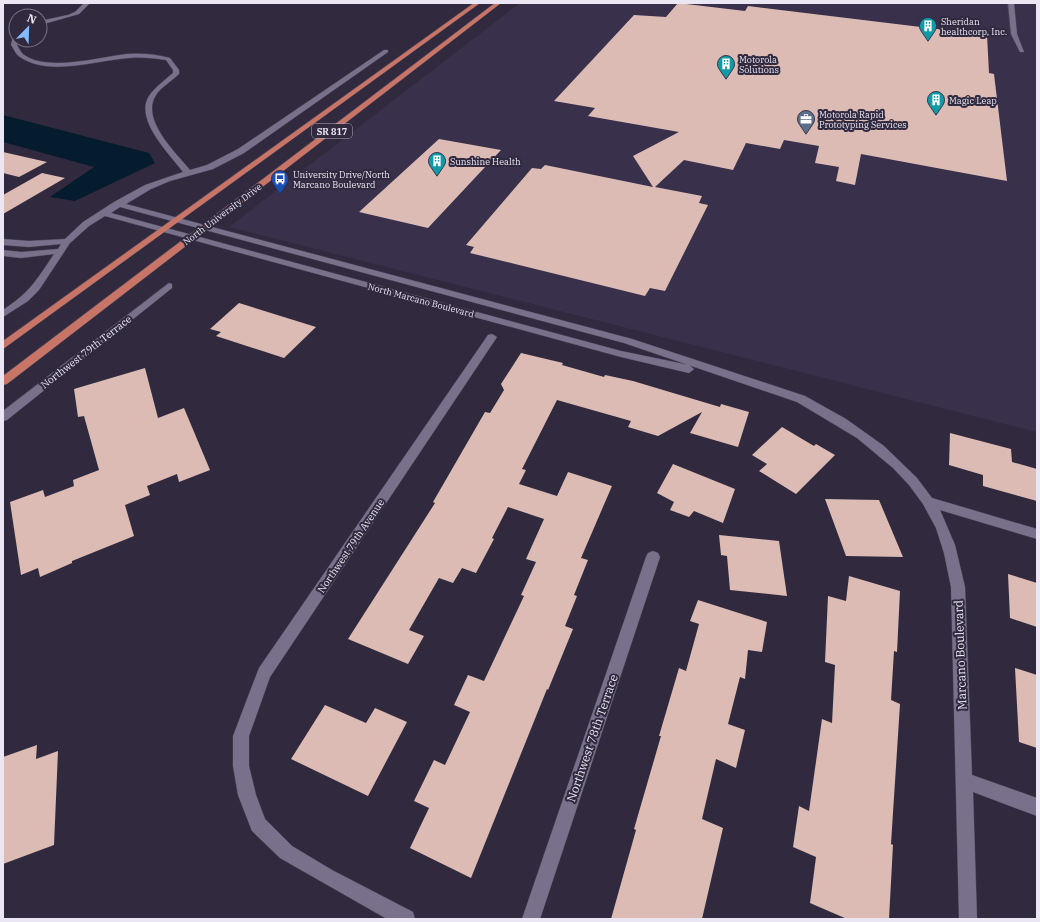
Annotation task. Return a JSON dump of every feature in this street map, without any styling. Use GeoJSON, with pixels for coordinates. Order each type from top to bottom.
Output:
{"type":"FeatureCollection","features":[{"type":"Feature","properties":{"kind":"main road"},"geometry":{"type":"LineString","coordinates":[[478,3],[484,5],[488,10]]}},
{"type":"Feature","properties":{"kind":"main road","name":"SR 817"},"geometry":{"type":"LineString","coordinates":[[3,346],[478,3]]}},
{"type":"Feature","properties":{"kind":"main road","name":"North University Drive"},"geometry":{"type":"LineString","coordinates":[[3,381],[192,238],[497,3]]}},
{"type":"Feature","properties":{"kind":"main road"},"geometry":{"type":"LineString","coordinates":[[363,106],[363,96],[369,81]]}},
{"type":"Feature","properties":{"kind":"street"},"geometry":{"type":"LineString","coordinates":[[48,21],[77,13],[87,3]]}},
{"type":"Feature","properties":{"kind":"street"},"geometry":{"type":"LineString","coordinates":[[1011,3],[1014,34],[1022,51]]}},
{"type":"Feature","properties":{"kind":"street"},"geometry":{"type":"LineString","coordinates":[[15,48],[18,54],[30,61],[56,64],[129,56],[145,56],[168,59],[176,70],[176,74],[151,97],[149,117],[157,132],[188,173]]}},
{"type":"Feature","properties":{"kind":"street"},"geometry":{"type":"LineString","coordinates":[[3,314],[25,299],[36,288],[67,241],[86,224],[117,204],[156,183],[210,167],[241,151],[386,51]]}},
{"type":"Feature","properties":{"kind":"street","name":"North Marcano Boulevard"},"geometry":{"type":"LineString","coordinates":[[117,204],[628,341],[801,400],[828,412],[854,429]]}},
{"type":"Feature","properties":{"kind":"street","name":"North Marcano Boulevard"},"geometry":{"type":"LineString","coordinates":[[103,213],[621,354],[741,380]]}},
{"type":"Feature","properties":{"kind":"street"},"geometry":{"type":"LineString","coordinates":[[3,242],[29,244],[67,241]]}},
{"type":"Feature","properties":{"kind":"street"},"geometry":{"type":"LineString","coordinates":[[3,253],[21,255],[60,251]]}},
{"type":"Feature","properties":{"kind":"street","name":"Northwest 79th Terrace"},"geometry":{"type":"LineString","coordinates":[[3,417],[169,286]]}},
{"type":"Feature","properties":{"kind":"street","name":"Northwest 79th Avenue"},"geometry":{"type":"LineString","coordinates":[[406,919],[326,876],[286,852],[258,825],[247,795],[241,766],[241,736],[251,705],[264,673],[492,337]]}},
{"type":"Feature","properties":{"kind":"street","name":"Marcano Boulevard"},"geometry":{"type":"LineString","coordinates":[[854,429],[880,449],[910,477],[940,521],[952,552],[958,587],[968,919]]}},
{"type":"Feature","properties":{"kind":"street"},"geometry":{"type":"LineString","coordinates":[[928,502],[1037,534]]}},
{"type":"Feature","properties":{"kind":"street","name":"Northwest 78th Terrace"},"geometry":{"type":"LineString","coordinates":[[531,919],[653,557]]}},
{"type":"Feature","properties":{"kind":"street"},"geometry":{"type":"LineString","coordinates":[[964,780],[1037,807]]}},
{"type":"Feature","properties":{"kind":"shaded area"},"geometry":{"type":"Polygon","coordinates":[[[520,3],[1037,3],[1037,432],[229,227],[520,3]]]}},
{"type":"Feature","properties":{"kind":"water"},"geometry":{"type":"Polygon","coordinates":[[[3,115],[149,153],[155,163],[75,201],[50,197],[94,167],[3,142],[3,115]]]}},
{"type":"Feature","properties":{"kind":"building"},"geometry":{"type":"Polygon","coordinates":[[[678,3],[745,11],[748,6],[987,35],[989,73],[994,74],[1007,181],[861,154],[855,185],[836,181],[839,167],[815,163],[819,146],[784,140],[780,149],[746,143],[733,170],[684,160],[655,187],[702,196],[699,203],[708,205],[665,291],[650,288],[645,296],[470,253],[474,247],[466,245],[532,168],[541,169],[545,165],[653,187],[633,156],[679,132],[588,116],[595,108],[554,101],[634,15],[666,17],[678,3]]]}},
{"type":"Feature","properties":{"kind":"building","name":"Sunshine Health"},"geometry":{"type":"Polygon","coordinates":[[[439,139],[501,150],[428,228],[359,212],[439,139]]]}},
{"type":"Feature","properties":{"kind":"building"},"geometry":{"type":"Polygon","coordinates":[[[3,152],[47,162],[19,177],[3,173],[3,152]]]}},
{"type":"Feature","properties":{"kind":"building"},"geometry":{"type":"Polygon","coordinates":[[[42,173],[65,178],[3,214],[3,195],[42,173]]]}},
{"type":"Feature","properties":{"kind":"building"},"geometry":{"type":"Polygon","coordinates":[[[239,303],[316,327],[284,358],[216,336],[221,332],[210,329],[239,303]]]}},
{"type":"Feature","properties":{"kind":"building"},"geometry":{"type":"Polygon","coordinates":[[[521,353],[563,363],[562,365],[604,377],[605,375],[633,381],[720,407],[721,404],[749,412],[738,447],[690,433],[702,412],[658,436],[628,427],[631,421],[557,400],[522,469],[526,470],[519,484],[557,496],[568,472],[612,486],[581,558],[588,560],[574,595],[577,596],[565,626],[573,629],[548,690],[547,689],[471,878],[410,848],[429,808],[414,801],[434,760],[445,765],[470,712],[454,705],[468,675],[484,681],[524,596],[521,595],[536,562],[526,559],[544,519],[508,507],[492,538],[494,539],[476,573],[462,568],[453,583],[439,578],[409,630],[424,636],[408,664],[348,639],[435,503],[433,502],[485,412],[490,413],[504,390],[501,384],[521,353]]]}},
{"type":"Feature","properties":{"kind":"building"},"geometry":{"type":"Polygon","coordinates":[[[145,368],[158,418],[184,408],[210,470],[179,482],[177,474],[147,486],[150,495],[125,505],[134,536],[72,561],[72,563],[40,577],[38,568],[21,575],[10,502],[43,490],[45,497],[74,486],[73,480],[99,470],[84,416],[78,417],[74,389],[145,368]]]}},
{"type":"Feature","properties":{"kind":"building"},"geometry":{"type":"Polygon","coordinates":[[[782,427],[814,446],[816,444],[835,455],[796,494],[759,471],[767,464],[752,455],[782,427]]]}},
{"type":"Feature","properties":{"kind":"building"},"geometry":{"type":"Polygon","coordinates":[[[950,433],[1011,449],[1012,462],[1037,469],[1037,501],[983,486],[983,475],[949,465],[950,433]]]}},
{"type":"Feature","properties":{"kind":"building"},"geometry":{"type":"Polygon","coordinates":[[[673,464],[735,489],[723,523],[694,511],[689,517],[670,510],[674,502],[657,493],[673,464]]]}},
{"type":"Feature","properties":{"kind":"building"},"geometry":{"type":"Polygon","coordinates":[[[825,499],[879,500],[903,557],[846,556],[825,499]]]}},
{"type":"Feature","properties":{"kind":"building"},"geometry":{"type":"Polygon","coordinates":[[[719,535],[779,541],[787,596],[730,590],[727,556],[721,555],[719,535]]]}},
{"type":"Feature","properties":{"kind":"building"},"geometry":{"type":"Polygon","coordinates":[[[1008,574],[1037,583],[1037,627],[1010,618],[1008,574]]]}},
{"type":"Feature","properties":{"kind":"building"},"geometry":{"type":"Polygon","coordinates":[[[849,576],[900,591],[897,652],[894,651],[891,700],[900,704],[891,844],[893,845],[889,919],[847,919],[810,903],[816,857],[793,847],[799,806],[809,811],[822,719],[832,723],[835,665],[825,662],[828,596],[846,601],[849,576]]]}},
{"type":"Feature","properties":{"kind":"building"},"geometry":{"type":"Polygon","coordinates":[[[698,600],[767,622],[762,652],[748,650],[745,679],[740,677],[728,724],[745,730],[736,768],[716,759],[702,819],[723,828],[702,919],[611,919],[636,830],[634,829],[661,736],[659,736],[679,668],[686,671],[699,624],[690,621],[698,600]]]}},
{"type":"Feature","properties":{"kind":"building"},"geometry":{"type":"Polygon","coordinates":[[[1015,668],[1037,675],[1037,748],[1019,742],[1015,668]]]}},
{"type":"Feature","properties":{"kind":"building"},"geometry":{"type":"Polygon","coordinates":[[[325,705],[366,723],[375,708],[407,722],[368,796],[291,759],[325,705]]]}},
{"type":"Feature","properties":{"kind":"building"},"geometry":{"type":"Polygon","coordinates":[[[37,745],[36,759],[58,751],[54,845],[3,864],[3,757],[37,745]]]}},
{"type":"Feature","properties":{"kind":"place","name":"Sheridan healthcorp, Inc."},"geometry":{"type":"Point","coordinates":[928,41]}},
{"type":"Feature","properties":{"kind":"place","name":"Motorola Solutions"},"geometry":{"type":"Point","coordinates":[726,79]}},
{"type":"Feature","properties":{"kind":"place","name":"Magic Leap"},"geometry":{"type":"Point","coordinates":[936,115]}},
{"type":"Feature","properties":{"kind":"place","name":"Motorola Rapid Prototyping Services"},"geometry":{"type":"Point","coordinates":[806,134]}},
{"type":"Feature","properties":{"kind":"place","name":"Sunshine Health"},"geometry":{"type":"Point","coordinates":[437,176]}},
{"type":"Feature","properties":{"kind":"place","name":"University Drive/North Marcano Boulevard"},"geometry":{"type":"Point","coordinates":[280,194]}}]}
